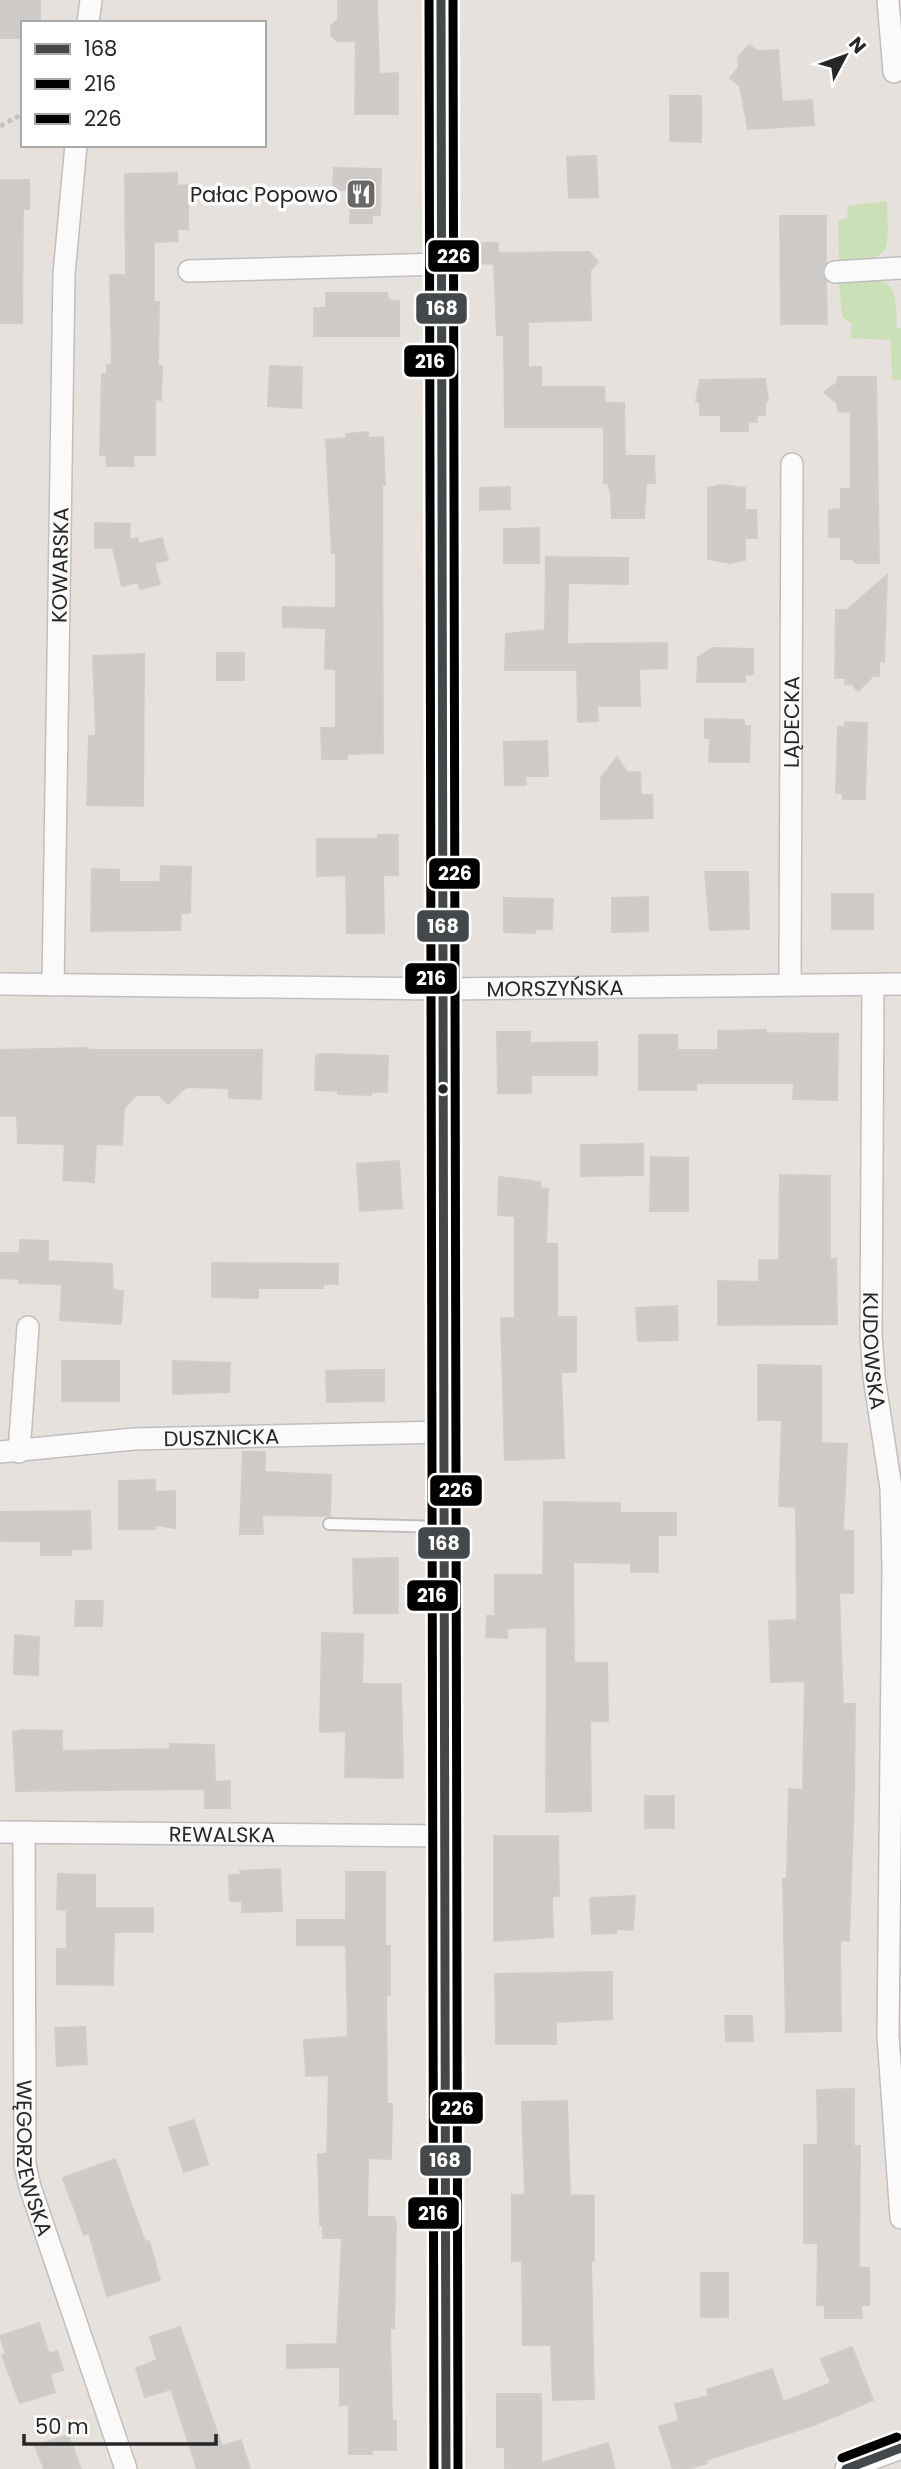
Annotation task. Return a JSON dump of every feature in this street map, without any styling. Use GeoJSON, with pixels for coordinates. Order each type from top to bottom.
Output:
{"type":"FeatureCollection","features":[{"type":"Feature","properties":{"kind":"street"},"geometry":{"type":"LineString","coordinates":[[88,21],[91,0]]}},
{"type":"Feature","properties":{"kind":"street"},"geometry":{"type":"LineString","coordinates":[[441,0],[446,2469]]}},
{"type":"Feature","properties":{"kind":"street"},"geometry":{"type":"LineString","coordinates":[[887,0],[894,72]]}},
{"type":"Feature","properties":{"kind":"street","name":"KOWARSKA"},"geometry":{"type":"LineString","coordinates":[[53,985],[64,286],[76,147]]}},
{"type":"Feature","properties":{"kind":"street"},"geometry":{"type":"LineString","coordinates":[[189,271],[442,264]]}},
{"type":"Feature","properties":{"kind":"street"},"geometry":{"type":"LineString","coordinates":[[835,272],[901,268]]}},
{"type":"Feature","properties":{"kind":"street","name":"LĄDECKA"},"geometry":{"type":"LineString","coordinates":[[790,983],[792,464]]}},
{"type":"Feature","properties":{"kind":"street","name":"MORSZYŃSKA"},"geometry":{"type":"LineString","coordinates":[[0,984],[443,989],[790,983],[901,984]]}},
{"type":"Feature","properties":{"kind":"street","name":"KUDOWSKA"},"geometry":{"type":"LineString","coordinates":[[873,985],[871,1335],[874,1377],[891,1488],[893,1568],[888,2036],[901,2218]]}},
{"type":"Feature","properties":{"kind":"street"},"geometry":{"type":"LineString","coordinates":[[9,1452],[28,1327]]}},
{"type":"Feature","properties":{"kind":"street","name":"DUSZNICKA"},"geometry":{"type":"LineString","coordinates":[[9,1452],[134,1439],[444,1432]]}},
{"type":"Feature","properties":{"kind":"street","name":"REWALSKA"},"geometry":{"type":"LineString","coordinates":[[0,1832],[445,1836]]}},
{"type":"Feature","properties":{"kind":"street","name":"WĘGORZEWSKA"},"geometry":{"type":"LineString","coordinates":[[24,1832],[25,2165],[30,2187],[127,2469]]}},
{"type":"Feature","properties":{"kind":"street"},"geometry":{"type":"LineString","coordinates":[[856,2467],[901,2448]]}},
{"type":"Feature","properties":{"kind":"lane"},"geometry":{"type":"LineString","coordinates":[[329,1524],[444,1527]]}},
{"type":"Feature","properties":{"kind":"path"},"geometry":{"type":"LineString","coordinates":[[0,126],[21,115]]}},
{"type":"Feature","properties":{"kind":"green space"},"geometry":{"type":"Polygon","coordinates":[[[887,201],[888,233],[884,250],[870,258],[839,262],[838,220],[847,219],[848,206],[887,201]]]}},
{"type":"Feature","properties":{"kind":"green space"},"geometry":{"type":"Polygon","coordinates":[[[881,280],[887,283],[894,294],[897,328],[901,328],[901,380],[892,380],[891,340],[850,338],[852,324],[842,317],[839,283],[881,280]]]}},
{"type":"Feature","properties":{"kind":"building"},"geometry":{"type":"Polygon","coordinates":[[[1,0],[40,0],[40,21],[21,21],[21,38],[0,38],[1,0]]]}},
{"type":"Feature","properties":{"kind":"building"},"geometry":{"type":"Polygon","coordinates":[[[338,0],[377,0],[379,74],[398,73],[398,114],[355,114],[356,41],[337,41],[331,35],[331,26],[338,20],[338,0]]]}},
{"type":"Feature","properties":{"kind":"building"},"geometry":{"type":"Polygon","coordinates":[[[749,45],[757,51],[778,50],[782,102],[812,100],[814,125],[748,129],[740,86],[730,78],[739,67],[738,57],[749,45]]]}},
{"type":"Feature","properties":{"kind":"building"},"geometry":{"type":"Polygon","coordinates":[[[670,96],[701,96],[701,142],[670,141],[670,96]]]}},
{"type":"Feature","properties":{"kind":"building"},"geometry":{"type":"Polygon","coordinates":[[[596,156],[598,197],[569,198],[567,157],[596,156]]]}},
{"type":"Feature","properties":{"kind":"building"},"geometry":{"type":"Polygon","coordinates":[[[334,168],[381,169],[380,215],[372,215],[372,223],[350,223],[351,190],[333,190],[334,168]]]}},
{"type":"Feature","properties":{"kind":"building"},"geometry":{"type":"Polygon","coordinates":[[[177,173],[177,186],[188,185],[188,229],[177,229],[178,241],[154,242],[154,302],[159,302],[158,366],[162,366],[161,400],[155,399],[155,455],[133,455],[134,466],[107,466],[106,455],[100,455],[102,374],[107,374],[107,365],[112,365],[110,275],[126,275],[125,174],[177,173]]]}},
{"type":"Feature","properties":{"kind":"building"},"geometry":{"type":"Polygon","coordinates":[[[0,180],[29,180],[29,209],[23,209],[22,323],[0,323],[0,180]]]}},
{"type":"Feature","properties":{"kind":"building"},"geometry":{"type":"Polygon","coordinates":[[[780,216],[826,216],[826,263],[822,272],[826,281],[827,324],[781,324],[780,216]]]}},
{"type":"Feature","properties":{"kind":"building"},"geometry":{"type":"Polygon","coordinates":[[[479,243],[498,243],[498,253],[589,252],[598,262],[590,271],[591,320],[528,322],[528,367],[541,367],[541,387],[604,387],[605,403],[624,403],[625,456],[654,456],[655,483],[646,483],[644,518],[612,518],[611,496],[608,483],[604,483],[604,427],[505,427],[504,335],[497,335],[494,264],[478,263],[479,243]]]}},
{"type":"Feature","properties":{"kind":"building"},"geometry":{"type":"Polygon","coordinates":[[[326,293],[387,293],[388,300],[399,301],[399,336],[314,336],[314,308],[326,308],[326,293]]]}},
{"type":"Feature","properties":{"kind":"building"},"geometry":{"type":"Polygon","coordinates":[[[270,366],[302,367],[301,408],[268,406],[270,366]]]}},
{"type":"Feature","properties":{"kind":"building"},"geometry":{"type":"Polygon","coordinates":[[[838,377],[876,377],[879,563],[856,563],[852,559],[841,559],[841,537],[829,537],[829,510],[841,509],[841,489],[851,489],[851,412],[838,411],[837,403],[824,392],[837,383],[838,377]]]}},
{"type":"Feature","properties":{"kind":"building"},"geometry":{"type":"Polygon","coordinates":[[[765,379],[768,400],[765,403],[765,415],[757,415],[757,422],[748,422],[748,431],[721,431],[721,415],[700,415],[700,403],[696,401],[700,380],[765,379]]]}},
{"type":"Feature","properties":{"kind":"building"},"geometry":{"type":"Polygon","coordinates":[[[368,432],[368,438],[383,437],[383,753],[347,754],[347,759],[322,759],[321,728],[336,728],[336,669],[325,669],[326,628],[283,627],[283,607],[336,608],[336,553],[332,553],[326,440],[346,438],[346,434],[368,432]]]}},
{"type":"Feature","properties":{"kind":"building"},"geometry":{"type":"Polygon","coordinates":[[[721,485],[745,488],[745,510],[756,510],[757,538],[745,538],[745,560],[730,563],[708,559],[708,488],[721,485]]]}},
{"type":"Feature","properties":{"kind":"building"},"geometry":{"type":"Polygon","coordinates":[[[510,487],[510,509],[480,510],[480,488],[510,487]]]}},
{"type":"Feature","properties":{"kind":"building"},"geometry":{"type":"Polygon","coordinates":[[[95,523],[130,524],[129,540],[137,538],[139,544],[162,538],[168,560],[154,563],[160,584],[140,589],[138,582],[122,586],[113,548],[95,548],[95,523]]]}},
{"type":"Feature","properties":{"kind":"building"},"geometry":{"type":"Polygon","coordinates":[[[539,528],[539,563],[504,563],[504,529],[539,528]]]}},
{"type":"Feature","properties":{"kind":"building"},"geometry":{"type":"Polygon","coordinates":[[[546,557],[628,558],[628,584],[568,583],[567,644],[667,643],[667,668],[639,669],[640,706],[597,706],[598,721],[578,722],[577,670],[505,670],[506,634],[545,630],[546,557]]]}},
{"type":"Feature","properties":{"kind":"building"},"geometry":{"type":"Polygon","coordinates":[[[887,575],[884,662],[879,661],[879,676],[873,676],[858,691],[852,684],[845,684],[846,678],[835,678],[836,610],[847,610],[887,575]]]}},
{"type":"Feature","properties":{"kind":"building"},"geometry":{"type":"Polygon","coordinates":[[[713,648],[753,649],[753,674],[745,675],[745,682],[697,682],[698,657],[713,648]]]}},
{"type":"Feature","properties":{"kind":"building"},"geometry":{"type":"Polygon","coordinates":[[[217,653],[244,653],[244,680],[217,680],[217,653]]]}},
{"type":"Feature","properties":{"kind":"building"},"geometry":{"type":"Polygon","coordinates":[[[144,654],[143,806],[87,805],[89,736],[96,736],[93,656],[144,654]]]}},
{"type":"Feature","properties":{"kind":"building"},"geometry":{"type":"Polygon","coordinates":[[[705,719],[744,720],[744,726],[750,726],[749,762],[709,762],[710,738],[705,738],[705,719]]]}},
{"type":"Feature","properties":{"kind":"building"},"geometry":{"type":"Polygon","coordinates":[[[845,722],[867,723],[865,799],[843,799],[843,793],[836,793],[838,727],[845,727],[845,722]]]}},
{"type":"Feature","properties":{"kind":"building"},"geometry":{"type":"Polygon","coordinates":[[[547,741],[548,776],[525,776],[526,785],[505,785],[504,742],[547,741]]]}},
{"type":"Feature","properties":{"kind":"building"},"geometry":{"type":"Polygon","coordinates":[[[617,757],[627,772],[640,772],[641,795],[652,795],[653,818],[601,819],[601,778],[617,757]]]}},
{"type":"Feature","properties":{"kind":"building"},"geometry":{"type":"Polygon","coordinates":[[[378,835],[398,835],[398,875],[383,875],[384,933],[347,933],[346,875],[317,876],[317,839],[378,839],[378,835]]]}},
{"type":"Feature","properties":{"kind":"building"},"geometry":{"type":"Polygon","coordinates":[[[161,866],[191,867],[190,913],[181,913],[180,930],[91,931],[92,869],[119,870],[119,882],[160,882],[161,866]]]}},
{"type":"Feature","properties":{"kind":"building"},"geometry":{"type":"Polygon","coordinates":[[[705,872],[748,872],[749,929],[710,930],[705,872]]]}},
{"type":"Feature","properties":{"kind":"building"},"geometry":{"type":"Polygon","coordinates":[[[832,894],[873,894],[873,929],[832,929],[832,894]]]}},
{"type":"Feature","properties":{"kind":"building"},"geometry":{"type":"Polygon","coordinates":[[[648,897],[648,931],[612,932],[612,898],[648,897]]]}},
{"type":"Feature","properties":{"kind":"building"},"geometry":{"type":"Polygon","coordinates":[[[504,898],[553,899],[552,929],[535,929],[535,933],[504,932],[504,898]]]}},
{"type":"Feature","properties":{"kind":"building"},"geometry":{"type":"Polygon","coordinates":[[[766,1030],[766,1033],[838,1034],[837,1100],[793,1099],[794,1083],[696,1083],[696,1090],[639,1090],[639,1035],[677,1035],[677,1050],[718,1050],[718,1031],[766,1030]]]}},
{"type":"Feature","properties":{"kind":"building"},"geometry":{"type":"Polygon","coordinates":[[[497,1032],[530,1032],[530,1043],[597,1042],[597,1075],[531,1075],[531,1093],[498,1093],[497,1032]]]}},
{"type":"Feature","properties":{"kind":"building"},"geometry":{"type":"Polygon","coordinates":[[[0,1050],[262,1050],[261,1099],[229,1098],[229,1088],[186,1087],[168,1104],[159,1095],[136,1095],[124,1108],[122,1145],[96,1144],[94,1182],[63,1180],[65,1144],[18,1143],[17,1116],[0,1116],[0,1050]]]}},
{"type":"Feature","properties":{"kind":"building"},"geometry":{"type":"Polygon","coordinates":[[[316,1055],[388,1056],[387,1092],[371,1092],[371,1095],[315,1090],[316,1055]]]}},
{"type":"Feature","properties":{"kind":"building"},"geometry":{"type":"Polygon","coordinates":[[[643,1144],[643,1175],[581,1176],[581,1145],[643,1144]]]}},
{"type":"Feature","properties":{"kind":"building"},"geometry":{"type":"Polygon","coordinates":[[[651,1157],[688,1158],[688,1211],[650,1211],[651,1157]]]}},
{"type":"Feature","properties":{"kind":"building"},"geometry":{"type":"Polygon","coordinates":[[[399,1161],[402,1208],[360,1211],[357,1164],[399,1161]]]}},
{"type":"Feature","properties":{"kind":"building"},"geometry":{"type":"Polygon","coordinates":[[[780,1175],[830,1176],[830,1259],[836,1259],[837,1324],[718,1325],[718,1281],[759,1282],[759,1260],[779,1260],[780,1175]]]}},
{"type":"Feature","properties":{"kind":"building"},"geometry":{"type":"Polygon","coordinates":[[[499,1177],[540,1182],[540,1188],[548,1189],[546,1244],[557,1244],[557,1317],[576,1317],[576,1372],[561,1372],[564,1458],[505,1460],[501,1318],[515,1318],[515,1216],[498,1215],[499,1177]]]}},
{"type":"Feature","properties":{"kind":"building"},"geometry":{"type":"Polygon","coordinates":[[[20,1240],[48,1241],[48,1261],[112,1264],[113,1290],[123,1291],[121,1324],[60,1320],[62,1284],[19,1283],[19,1279],[0,1278],[0,1253],[20,1253],[20,1240]]]}},
{"type":"Feature","properties":{"kind":"building"},"geometry":{"type":"Polygon","coordinates":[[[212,1263],[338,1264],[338,1284],[323,1284],[323,1288],[258,1288],[258,1298],[212,1297],[212,1263]]]}},
{"type":"Feature","properties":{"kind":"building"},"geometry":{"type":"Polygon","coordinates":[[[677,1306],[678,1340],[638,1341],[636,1308],[677,1306]]]}},
{"type":"Feature","properties":{"kind":"building"},"geometry":{"type":"Polygon","coordinates":[[[62,1361],[119,1361],[119,1401],[62,1401],[62,1361]]]}},
{"type":"Feature","properties":{"kind":"building"},"geometry":{"type":"Polygon","coordinates":[[[173,1361],[230,1363],[229,1392],[173,1394],[173,1361]]]}},
{"type":"Feature","properties":{"kind":"building"},"geometry":{"type":"Polygon","coordinates":[[[758,1365],[821,1366],[821,1443],[847,1444],[843,1531],[853,1531],[853,1593],[839,1593],[843,1704],[855,1704],[849,1941],[840,1940],[841,2031],[786,2032],[783,1879],[787,1879],[789,1789],[803,1790],[805,1681],[771,1682],[769,1621],[797,1620],[796,1507],[779,1506],[782,1420],[758,1420],[758,1365]]]}},
{"type":"Feature","properties":{"kind":"building"},"geometry":{"type":"Polygon","coordinates":[[[384,1370],[384,1401],[327,1402],[326,1371],[384,1370]]]}},
{"type":"Feature","properties":{"kind":"building"},"geometry":{"type":"Polygon","coordinates":[[[243,1452],[265,1452],[265,1472],[331,1475],[330,1516],[262,1515],[263,1534],[240,1534],[243,1452]]]}},
{"type":"Feature","properties":{"kind":"building"},"geometry":{"type":"Polygon","coordinates":[[[155,1480],[155,1492],[175,1491],[175,1528],[155,1525],[155,1529],[119,1529],[119,1481],[155,1480]]]}},
{"type":"Feature","properties":{"kind":"building"},"geometry":{"type":"Polygon","coordinates":[[[544,1502],[620,1503],[620,1513],[676,1513],[676,1535],[658,1535],[658,1572],[631,1572],[631,1563],[573,1562],[574,1663],[607,1663],[608,1721],[590,1721],[591,1811],[546,1812],[547,1627],[507,1628],[507,1638],[486,1637],[487,1616],[495,1616],[495,1575],[543,1575],[544,1502]]]}},
{"type":"Feature","properties":{"kind":"building"},"geometry":{"type":"Polygon","coordinates":[[[90,1511],[91,1549],[71,1549],[71,1555],[41,1555],[41,1541],[0,1541],[0,1512],[90,1511]]]}},
{"type":"Feature","properties":{"kind":"building"},"geometry":{"type":"Polygon","coordinates":[[[398,1558],[398,1613],[354,1613],[353,1559],[398,1558]]]}},
{"type":"Feature","properties":{"kind":"building"},"geometry":{"type":"Polygon","coordinates":[[[76,1601],[103,1601],[102,1626],[75,1626],[76,1601]]]}},
{"type":"Feature","properties":{"kind":"building"},"geometry":{"type":"Polygon","coordinates":[[[322,1633],[363,1634],[362,1684],[401,1684],[403,1778],[345,1777],[346,1731],[320,1732],[322,1633]]]}},
{"type":"Feature","properties":{"kind":"building"},"geometry":{"type":"Polygon","coordinates":[[[15,1635],[39,1637],[38,1675],[14,1674],[15,1635]]]}},
{"type":"Feature","properties":{"kind":"building"},"geometry":{"type":"Polygon","coordinates":[[[62,1731],[62,1751],[170,1749],[170,1744],[214,1745],[215,1782],[230,1781],[230,1808],[205,1808],[205,1789],[16,1791],[13,1732],[62,1731]]]}},
{"type":"Feature","properties":{"kind":"building"},"geometry":{"type":"Polygon","coordinates":[[[645,1796],[674,1796],[674,1828],[645,1828],[645,1796]]]}},
{"type":"Feature","properties":{"kind":"building"},"geometry":{"type":"Polygon","coordinates":[[[494,1836],[558,1836],[559,1896],[552,1896],[553,1937],[494,1941],[494,1836]]]}},
{"type":"Feature","properties":{"kind":"building"},"geometry":{"type":"Polygon","coordinates":[[[280,1869],[282,1911],[242,1912],[242,1901],[230,1901],[229,1875],[241,1875],[240,1871],[280,1869]]]}},
{"type":"Feature","properties":{"kind":"building"},"geometry":{"type":"Polygon","coordinates":[[[346,1872],[385,1872],[385,1946],[390,1946],[390,1995],[386,1995],[387,2104],[392,2104],[391,2159],[368,2158],[367,2217],[394,2217],[396,2223],[394,2328],[390,2328],[392,2421],[396,2421],[396,2450],[372,2450],[372,2454],[349,2454],[349,2405],[340,2405],[340,2367],[287,2368],[287,2345],[337,2344],[342,2238],[323,2238],[323,2225],[320,2225],[318,2154],[327,2154],[329,2075],[306,2076],[304,2040],[348,2037],[346,1945],[297,1945],[297,1920],[346,1920],[346,1872]]]}},
{"type":"Feature","properties":{"kind":"building"},"geometry":{"type":"Polygon","coordinates":[[[58,1874],[95,1875],[95,1908],[153,1908],[153,1932],[114,1932],[113,1985],[57,1984],[57,1949],[67,1949],[67,1910],[57,1909],[58,1874]]]}},
{"type":"Feature","properties":{"kind":"building"},"geometry":{"type":"Polygon","coordinates":[[[635,1896],[633,1930],[616,1929],[616,1933],[592,1934],[590,1898],[635,1896]]]}},
{"type":"Feature","properties":{"kind":"building"},"geometry":{"type":"Polygon","coordinates":[[[612,1972],[612,2019],[556,2022],[556,2044],[496,2044],[495,1974],[612,1972]]]}},
{"type":"Feature","properties":{"kind":"building"},"geometry":{"type":"Polygon","coordinates":[[[725,2016],[752,2016],[753,2041],[726,2041],[725,2016]]]}},
{"type":"Feature","properties":{"kind":"building"},"geometry":{"type":"Polygon","coordinates":[[[85,2027],[87,2064],[57,2066],[55,2028],[85,2027]]]}},
{"type":"Feature","properties":{"kind":"building"},"geometry":{"type":"Polygon","coordinates":[[[854,2089],[854,2146],[860,2146],[859,2268],[869,2268],[869,2305],[861,2305],[862,2318],[825,2318],[825,2305],[817,2305],[818,2243],[804,2243],[804,2145],[818,2145],[817,2090],[854,2089]]]}},
{"type":"Feature","properties":{"kind":"building"},"geometry":{"type":"Polygon","coordinates":[[[567,2101],[570,2195],[594,2196],[594,2261],[591,2261],[594,2399],[553,2400],[551,2345],[523,2345],[522,2261],[512,2261],[512,2195],[525,2195],[522,2102],[567,2101]]]}},
{"type":"Feature","properties":{"kind":"building"},"geometry":{"type":"Polygon","coordinates":[[[194,2120],[208,2164],[184,2172],[169,2128],[194,2120]]]}},
{"type":"Feature","properties":{"kind":"building"},"geometry":{"type":"Polygon","coordinates":[[[115,2159],[145,2242],[149,2241],[160,2280],[107,2296],[89,2233],[84,2235],[63,2178],[115,2159]]]}},
{"type":"Feature","properties":{"kind":"building"},"geometry":{"type":"Polygon","coordinates":[[[701,2273],[728,2273],[728,2317],[701,2317],[701,2273]]]}},
{"type":"Feature","properties":{"kind":"building"},"geometry":{"type":"Polygon","coordinates":[[[39,2323],[49,2354],[57,2351],[63,2370],[50,2374],[55,2392],[20,2403],[2,2355],[6,2354],[0,2336],[39,2323]]]}},
{"type":"Feature","properties":{"kind":"building"},"geometry":{"type":"Polygon","coordinates":[[[180,2327],[222,2446],[241,2440],[250,2469],[197,2469],[171,2389],[145,2397],[136,2368],[157,2360],[150,2337],[180,2327]]]}},
{"type":"Feature","properties":{"kind":"building"},"geometry":{"type":"Polygon","coordinates":[[[852,2347],[873,2400],[814,2425],[706,2460],[707,2463],[687,2469],[673,2469],[659,2427],[679,2421],[675,2404],[709,2396],[707,2390],[772,2369],[783,2402],[831,2383],[821,2359],[852,2347]]]}},
{"type":"Feature","properties":{"kind":"building"},"geometry":{"type":"Polygon","coordinates":[[[497,2394],[541,2394],[541,2463],[608,2443],[615,2469],[505,2469],[505,2447],[497,2447],[497,2394]]]}},
{"type":"Feature","properties":{"kind":"building"},"geometry":{"type":"Polygon","coordinates":[[[68,2435],[81,2469],[44,2469],[35,2446],[68,2435]]]}},
{"type":"Feature","properties":{"kind":"transit line","name":"216"},"geometry":{"type":"LineString","coordinates":[[429,0],[434,2469]]}},
{"type":"Feature","properties":{"kind":"transit line","name":"168"},"geometry":{"type":"LineString","coordinates":[[441,0],[446,2469]]}},
{"type":"Feature","properties":{"kind":"transit line","name":"226"},"geometry":{"type":"LineString","coordinates":[[453,0],[458,2469]]}},
{"type":"Feature","properties":{"kind":"transit line","name":"226"},"geometry":{"type":"LineString","coordinates":[[842,2458],[897,2437]]}},
{"type":"Feature","properties":{"kind":"transit line","name":"168"},"geometry":{"type":"LineString","coordinates":[[846,2469],[901,2448]]}},
{"type":"Feature","properties":{"kind":"place","name":"Pałac Popowo"},"geometry":{"type":"Point","coordinates":[361,194]}}]}
